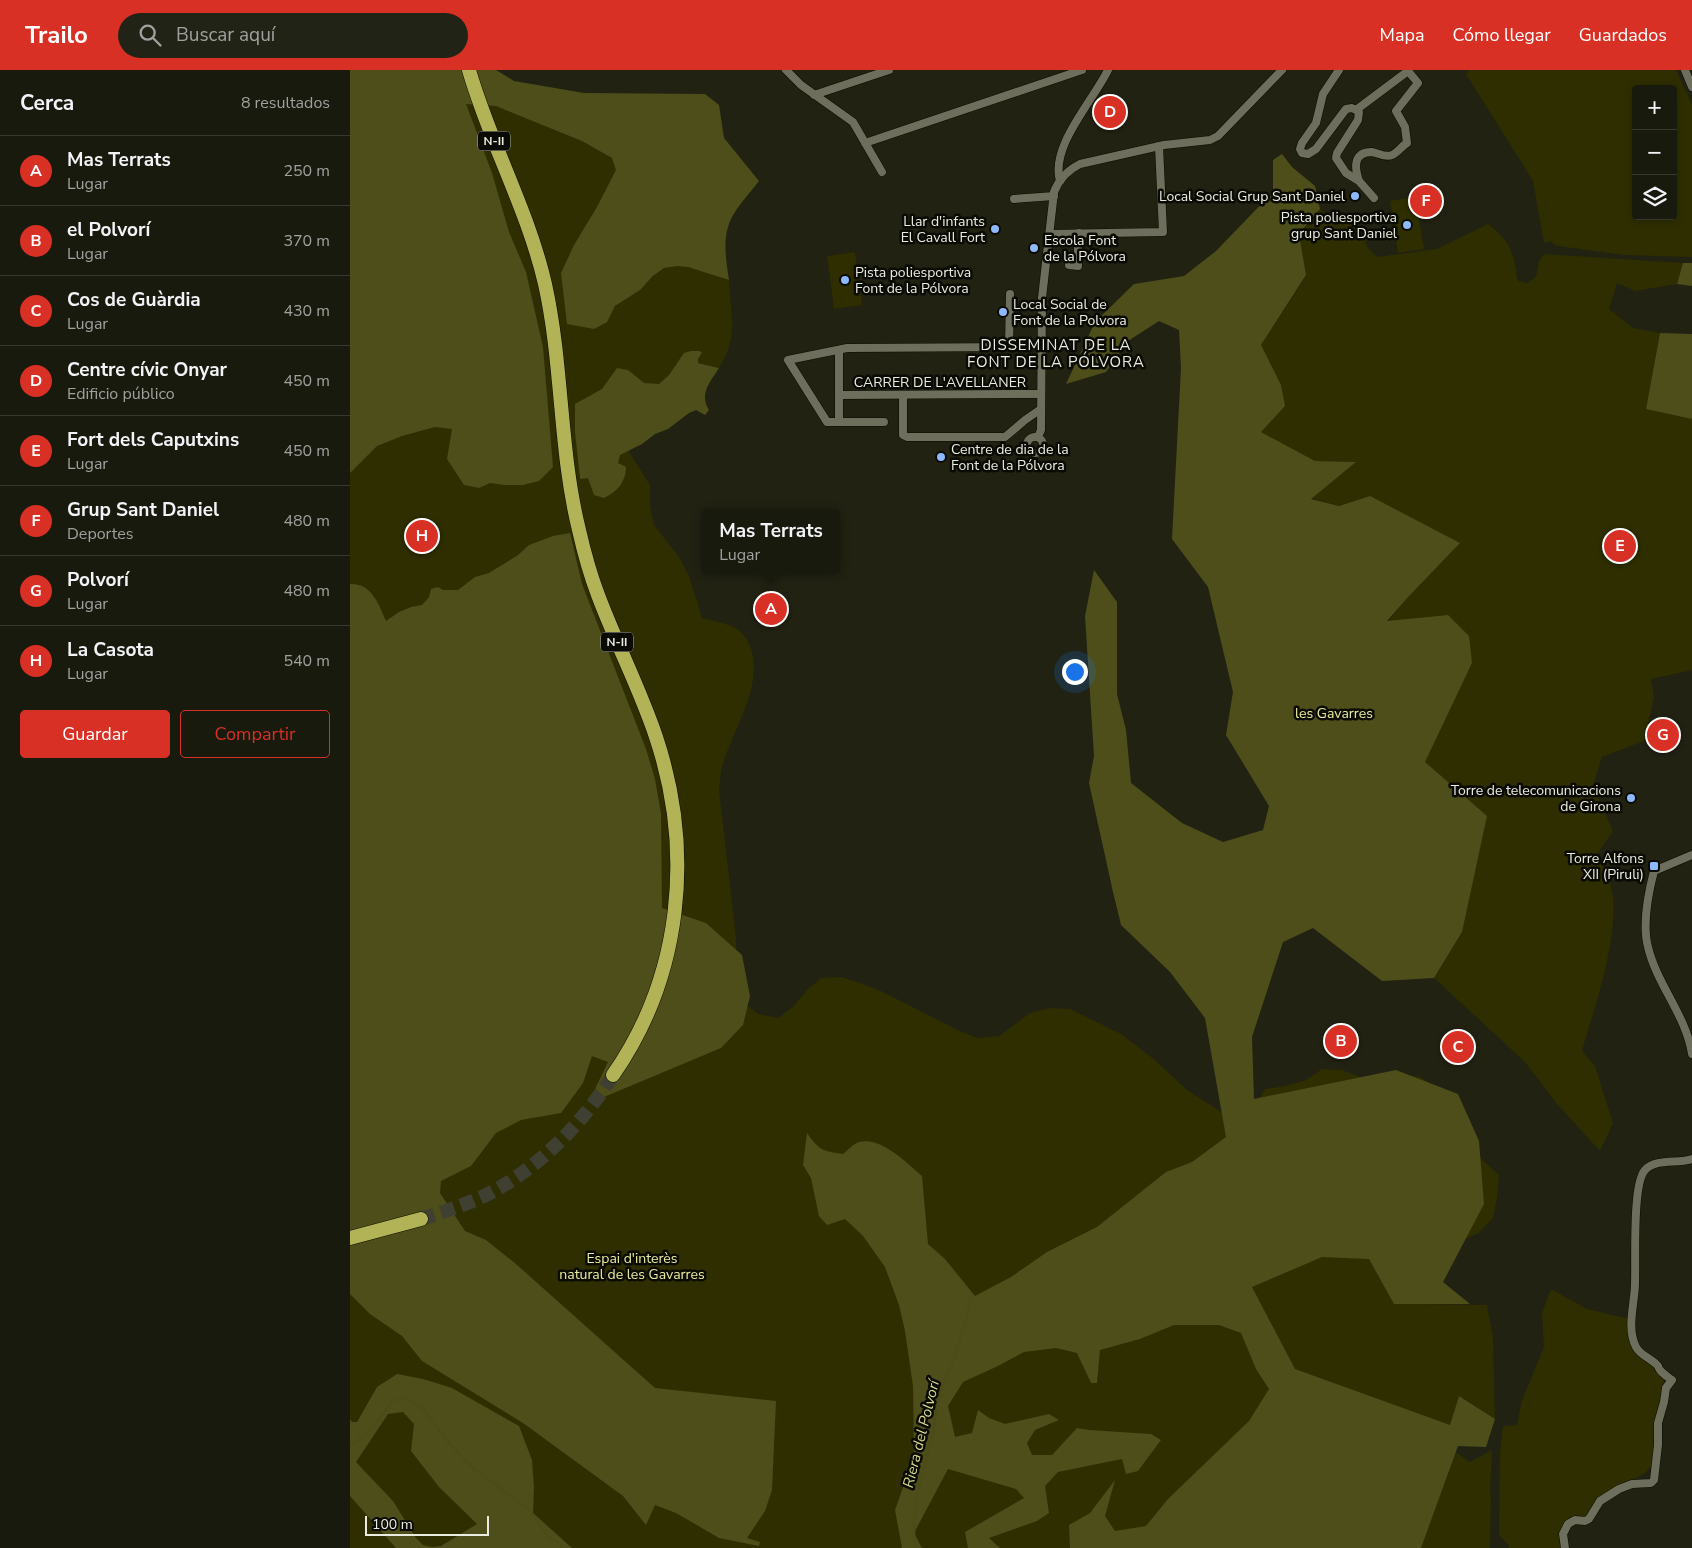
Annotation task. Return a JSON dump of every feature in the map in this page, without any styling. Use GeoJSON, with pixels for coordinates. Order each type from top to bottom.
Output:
{"type":"FeatureCollection","features":[{"type":"Feature","properties":{"kind":"highway","name":"N-II"},"geometry":{"type":"LineString","coordinates":[[469,70],[476,96],[522,210],[541,266],[552,316],[564,442],[578,528],[598,596],[656,735],[667,775],[675,820],[678,863],[677,891],[668,955],[650,1009],[623,1061],[613,1075]]}},
{"type":"Feature","properties":{"kind":"highway"},"geometry":{"type":"LineString","coordinates":[[350,1238],[421,1219]]}},
{"type":"Feature","properties":{"kind":"street"},"geometry":{"type":"LineString","coordinates":[[786,70],[801,85],[853,122],[882,172]]}},
{"type":"Feature","properties":{"kind":"street"},"geometry":{"type":"LineString","coordinates":[[814,95],[889,70]]}},
{"type":"Feature","properties":{"kind":"street"},"geometry":{"type":"LineString","coordinates":[[865,143],[1065,73],[1082,70]]}},
{"type":"Feature","properties":{"kind":"street"},"geometry":{"type":"LineString","coordinates":[[1060,181],[1058,169],[1068,135],[1102,83],[1108,70]]}},
{"type":"Feature","properties":{"kind":"street"},"geometry":{"type":"LineString","coordinates":[[1038,437],[1041,430],[1042,298],[1056,186],[1070,170],[1080,164],[1159,146],[1210,140],[1218,136],[1282,70]]}},
{"type":"Feature","properties":{"kind":"street"},"geometry":{"type":"LineString","coordinates":[[1339,70],[1323,94],[1316,123],[1300,148],[1302,153],[1308,154],[1316,149],[1346,109],[1352,108],[1359,112],[1358,120],[1337,153],[1336,158],[1346,172],[1359,181],[1374,198]]}},
{"type":"Feature","properties":{"kind":"street"},"geometry":{"type":"LineString","coordinates":[[1685,70],[1692,87]]}},
{"type":"Feature","properties":{"kind":"street"},"geometry":{"type":"LineString","coordinates":[[1356,110],[1408,71],[1418,83],[1396,112],[1405,127],[1407,143],[1392,155],[1387,156],[1372,152],[1363,154],[1356,162],[1355,167],[1359,181]]}},
{"type":"Feature","properties":{"kind":"street"},"geometry":{"type":"LineString","coordinates":[[1050,234],[1163,232],[1159,146]]}},
{"type":"Feature","properties":{"kind":"street"},"geometry":{"type":"LineString","coordinates":[[1014,199],[1054,196]]}},
{"type":"Feature","properties":{"kind":"street"},"geometry":{"type":"LineString","coordinates":[[1069,265],[1078,266],[1079,233]]}},
{"type":"Feature","properties":{"kind":"street"},"geometry":{"type":"LineString","coordinates":[[1009,347],[1010,294]]}},
{"type":"Feature","properties":{"kind":"street"},"geometry":{"type":"LineString","coordinates":[[884,422],[827,422],[788,360],[847,348],[1041,348]]}},
{"type":"Feature","properties":{"kind":"street"},"geometry":{"type":"LineString","coordinates":[[839,350],[839,422]]}},
{"type":"Feature","properties":{"kind":"street","name":"CARRER DE L'AVELLANER"},"geometry":{"type":"LineString","coordinates":[[839,395],[1042,394]]}},
{"type":"Feature","properties":{"kind":"street"},"geometry":{"type":"LineString","coordinates":[[903,395],[903,435],[907,437],[1005,437],[1041,408]]}},
{"type":"Feature","properties":{"kind":"street"},"geometry":{"type":"LineString","coordinates":[[1692,854],[1654,871],[1647,913],[1646,935],[1648,948],[1688,1036],[1692,1054]]}},
{"type":"Feature","properties":{"kind":"street"},"geometry":{"type":"LineString","coordinates":[[1565,1548],[1563,1534],[1568,1524],[1575,1520],[1585,1521],[1589,1519],[1600,1501],[1619,1489],[1632,1484],[1652,1483],[1654,1480],[1658,1445],[1658,1423],[1666,1388],[1672,1380],[1657,1365],[1639,1352],[1633,1340],[1632,1321],[1637,1200],[1644,1171],[1648,1168],[1659,1163],[1684,1162],[1692,1159]]}},
{"type":"Feature","properties":{"kind":"green space","name":"Espai d'interès natural de les Gavarres"},"geometry":{"type":"Polygon","coordinates":[[[350,70],[618,120],[612,311],[617,304],[639,290],[659,271],[669,266],[695,268],[729,280],[732,335],[726,356],[719,368],[698,363],[702,353],[700,351],[677,363],[659,385],[644,383],[621,430],[628,450],[650,485],[650,506],[654,525],[679,557],[689,576],[702,618],[729,625],[739,630],[751,648],[754,664],[753,682],[742,717],[722,767],[719,790],[742,1002],[758,1014],[778,1018],[794,1006],[807,990],[821,978],[841,977],[881,991],[977,1038],[999,1036],[1030,1013],[1049,1008],[1070,1009],[1121,1034],[1155,1060],[1187,1090],[1223,1113],[1255,1106],[1265,1089],[1286,1086],[1306,1080],[1322,1069],[1342,1070],[1360,1077],[1400,1074],[1420,1077],[1438,1089],[1467,1146],[1499,1175],[1493,1218],[1479,1233],[1461,1241],[1421,1304],[1487,1305],[1493,1337],[1495,1419],[1459,1396],[1450,1426],[1415,1413],[1444,1444],[1470,1462],[1492,1450],[1490,1548],[350,1548],[350,70]]]}},
{"type":"Feature","properties":{"kind":"green space"},"geometry":{"type":"Polygon","coordinates":[[[350,70],[496,70],[514,81],[584,93],[705,94],[719,105],[724,138],[759,181],[737,209],[728,226],[726,249],[729,280],[688,267],[664,268],[653,276],[640,290],[615,306],[607,322],[594,329],[567,324],[561,273],[574,245],[597,207],[616,170],[612,158],[582,141],[496,106],[466,104],[492,173],[509,232],[526,272],[543,347],[553,467],[539,481],[523,485],[490,483],[479,488],[464,485],[447,459],[452,429],[435,427],[402,436],[377,446],[350,473],[350,70]]]}},
{"type":"Feature","properties":{"kind":"green space"},"geometry":{"type":"Polygon","coordinates":[[[1470,70],[1676,70],[1692,105],[1692,257],[1623,255],[1558,246],[1553,244],[1552,241],[1544,243],[1533,181],[1466,74],[1470,70]]]}},
{"type":"Feature","properties":{"kind":"green space","name":"les Gavarres"},"geometry":{"type":"Polygon","coordinates":[[[1282,154],[1292,167],[1315,186],[1320,209],[1299,234],[1306,275],[1261,345],[1281,385],[1285,406],[1261,432],[1315,461],[1356,462],[1311,499],[1339,506],[1370,496],[1460,543],[1387,621],[1448,615],[1469,636],[1472,663],[1425,762],[1487,816],[1462,932],[1434,978],[1382,981],[1313,928],[1283,942],[1252,1037],[1254,1099],[1396,1070],[1458,1094],[1479,1141],[1484,1204],[1443,1282],[1470,1304],[1394,1304],[1369,1259],[1322,1257],[1252,1287],[1295,1369],[1450,1425],[1459,1396],[1495,1419],[1486,1447],[1458,1446],[1421,1548],[1070,1548],[1069,1525],[1090,1513],[1115,1480],[1105,1516],[1115,1531],[1146,1526],[1168,1499],[1249,1421],[1269,1389],[1256,1369],[1241,1333],[1219,1325],[1174,1325],[1140,1339],[1100,1350],[1097,1383],[1091,1383],[1077,1353],[1056,1348],[1024,1352],[963,1382],[948,1406],[955,1437],[972,1433],[978,1410],[989,1418],[1005,1424],[1049,1414],[1059,1420],[1035,1430],[1027,1443],[1032,1455],[1052,1455],[1077,1428],[1151,1434],[1161,1440],[1138,1471],[1126,1474],[1122,1459],[1058,1472],[1045,1486],[1049,1513],[1037,1521],[989,1538],[1000,1548],[968,1548],[965,1532],[1024,1498],[1016,1489],[948,1469],[914,1533],[922,1548],[902,1548],[895,1510],[914,1456],[913,1386],[905,1331],[899,1305],[885,1267],[863,1236],[845,1219],[827,1225],[819,1216],[811,1178],[803,1165],[807,1133],[822,1149],[843,1154],[859,1142],[876,1143],[893,1152],[922,1176],[928,1244],[945,1259],[975,1296],[1011,1277],[1047,1252],[1097,1227],[1166,1172],[1192,1162],[1226,1137],[1205,1018],[1170,972],[1121,925],[1089,783],[1094,756],[1085,616],[1094,570],[1117,602],[1117,694],[1126,730],[1131,783],[1182,823],[1223,842],[1263,830],[1269,806],[1226,735],[1233,692],[1208,587],[1172,539],[1181,368],[1179,330],[1159,321],[1128,341],[1106,372],[1066,384],[1095,322],[1134,284],[1184,276],[1216,251],[1273,192],[1273,160],[1282,154]]]}},
{"type":"Feature","properties":{"kind":"green space","name":"Pista poliesportiva grup Sant Daniel"},"geometry":{"type":"Polygon","coordinates":[[[1415,197],[1424,249],[1398,253],[1390,201],[1415,197]]]}},
{"type":"Feature","properties":{"kind":"green space"},"geometry":{"type":"Polygon","coordinates":[[[1320,209],[1327,215],[1348,219],[1357,223],[1368,248],[1377,257],[1437,249],[1488,224],[1502,237],[1510,248],[1518,281],[1527,283],[1536,277],[1539,261],[1544,254],[1683,263],[1677,284],[1635,291],[1617,283],[1609,309],[1633,328],[1660,333],[1646,409],[1692,418],[1692,670],[1651,679],[1654,697],[1644,741],[1602,757],[1593,786],[1613,831],[1598,853],[1613,897],[1612,935],[1599,995],[1582,1051],[1595,1066],[1613,1123],[1600,1151],[1557,1104],[1525,1062],[1434,978],[1462,932],[1424,762],[1472,663],[1448,615],[1387,622],[1411,594],[1370,496],[1339,506],[1311,498],[1356,462],[1315,461],[1261,432],[1261,345],[1306,276],[1299,234],[1320,209]]]}},
{"type":"Feature","properties":{"kind":"green space","name":"Pista poliesportiva Font de la Pólvora"},"geometry":{"type":"Polygon","coordinates":[[[855,252],[862,305],[834,309],[827,256],[855,252]]]}},
{"type":"Feature","properties":{"kind":"green space"},"geometry":{"type":"Polygon","coordinates":[[[1683,263],[1692,263],[1692,286],[1677,284],[1683,263]]]}},
{"type":"Feature","properties":{"kind":"green space"},"geometry":{"type":"Polygon","coordinates":[[[1660,333],[1692,334],[1692,419],[1646,409],[1660,333]]]}},
{"type":"Feature","properties":{"kind":"green space"},"geometry":{"type":"Polygon","coordinates":[[[700,351],[702,353],[698,363],[719,368],[705,393],[706,404],[709,410],[705,415],[696,410],[689,413],[668,429],[655,434],[642,444],[620,455],[618,463],[626,467],[626,472],[620,486],[604,498],[594,495],[588,478],[580,478],[575,432],[575,404],[602,389],[617,368],[628,370],[644,383],[659,384],[669,375],[684,353],[700,351]]]}},
{"type":"Feature","properties":{"kind":"green space"},"geometry":{"type":"Polygon","coordinates":[[[570,533],[582,584],[646,749],[655,779],[661,814],[662,908],[706,923],[742,955],[750,996],[743,1025],[721,1048],[604,1097],[595,1089],[608,1062],[592,1056],[583,1083],[561,1113],[521,1120],[496,1133],[471,1166],[441,1181],[440,1193],[465,1231],[486,1240],[516,1264],[655,1388],[776,1401],[772,1490],[765,1511],[747,1538],[760,1542],[759,1546],[719,1538],[676,1513],[655,1505],[646,1525],[623,1496],[523,1423],[422,1361],[402,1336],[370,1314],[350,1294],[350,584],[364,587],[374,596],[386,621],[399,612],[422,605],[429,597],[431,589],[438,587],[443,590],[458,590],[475,577],[489,573],[518,555],[529,545],[553,536],[570,533]]]}},
{"type":"Feature","properties":{"kind":"green space"},"geometry":{"type":"Polygon","coordinates":[[[1551,1289],[1587,1309],[1629,1319],[1630,1336],[1664,1378],[1653,1464],[1643,1474],[1603,1495],[1596,1502],[1587,1517],[1569,1521],[1563,1548],[1509,1548],[1499,1535],[1500,1452],[1503,1426],[1517,1425],[1522,1400],[1544,1347],[1542,1313],[1551,1289]]]}},
{"type":"Feature","properties":{"kind":"green space"},"geometry":{"type":"Polygon","coordinates":[[[397,1374],[423,1379],[452,1388],[519,1426],[532,1460],[533,1513],[572,1548],[396,1548],[350,1496],[350,1419],[352,1422],[357,1422],[377,1387],[397,1374]],[[403,1412],[388,1414],[356,1462],[393,1501],[416,1538],[423,1545],[441,1546],[477,1524],[439,1487],[411,1451],[414,1424],[403,1412]]]}},
{"type":"Feature","properties":{"kind":"waterway","name":"Riera del Polvorí"},"geometry":{"type":"LineString","coordinates":[[916,1548],[914,1534],[916,1498],[933,1434],[940,1390],[953,1362],[967,1317],[970,1300]]}},
{"type":"Feature","properties":{"kind":"waterway"},"geometry":{"type":"LineString","coordinates":[[350,1446],[374,1426],[392,1401],[405,1398],[423,1409],[448,1442],[474,1469],[528,1509],[547,1535],[564,1548]]}},
{"type":"Feature","properties":{"kind":"tunnel"},"geometry":{"type":"LineString","coordinates":[[421,1219],[486,1195],[541,1159],[573,1128],[613,1075]]}},
{"type":"Feature","properties":{"kind":"place","name":"Centre cívic Onyar"},"geometry":{"type":"Point","coordinates":[1110,112]}},
{"type":"Feature","properties":{"kind":"place","name":"Local Social Grup Sant Daniel"},"geometry":{"type":"Point","coordinates":[1355,196]}},
{"type":"Feature","properties":{"kind":"place","name":"Grup Sant Daniel"},"geometry":{"type":"Point","coordinates":[1426,201]}},
{"type":"Feature","properties":{"kind":"place","name":"Pista poliesportiva grup Sant Daniel"},"geometry":{"type":"Point","coordinates":[1407,225]}},
{"type":"Feature","properties":{"kind":"place","name":"Llar d'infants El Cavall Fort"},"geometry":{"type":"Point","coordinates":[995,229]}},
{"type":"Feature","properties":{"kind":"place","name":"Escola Font de la Pólvora"},"geometry":{"type":"Point","coordinates":[1034,248]}},
{"type":"Feature","properties":{"kind":"place","name":"Pista poliesportiva Font de la Pólvora"},"geometry":{"type":"Point","coordinates":[845,280]}},
{"type":"Feature","properties":{"kind":"place","name":"Local Social de Font de la Polvora"},"geometry":{"type":"Point","coordinates":[1003,312]}},
{"type":"Feature","properties":{"kind":"place","name":"Centre de dia de la Font de la Pólvora"},"geometry":{"type":"Point","coordinates":[941,457]}},
{"type":"Feature","properties":{"kind":"place","name":"La Casota"},"geometry":{"type":"Point","coordinates":[422,536]}},
{"type":"Feature","properties":{"kind":"place","name":"Fort dels Caputxins"},"geometry":{"type":"Point","coordinates":[1620,546]}},
{"type":"Feature","properties":{"kind":"place","name":"Mas Terrats"},"geometry":{"type":"Point","coordinates":[771,609]}},
{"type":"Feature","properties":{"kind":"place","name":"Polvorí"},"geometry":{"type":"Point","coordinates":[1663,735]}},
{"type":"Feature","properties":{"kind":"place","name":"Torre de telecomunicacions de Girona"},"geometry":{"type":"Point","coordinates":[1631,798]}},
{"type":"Feature","properties":{"kind":"place","name":"Torre Alfons XII (Piruli)"},"geometry":{"type":"Point","coordinates":[1654,866]}},
{"type":"Feature","properties":{"kind":"place","name":"el Polvorí"},"geometry":{"type":"Point","coordinates":[1341,1041]}},
{"type":"Feature","properties":{"kind":"place","name":"Cos de Guàrdia"},"geometry":{"type":"Point","coordinates":[1458,1047]}},
{"type":"Feature","properties":{"kind":"district","name":"DISSEMINAT DE LA FONT DE LA PÓLVORA"},"geometry":{"type":"Point","coordinates":[1056,354]}}]}
